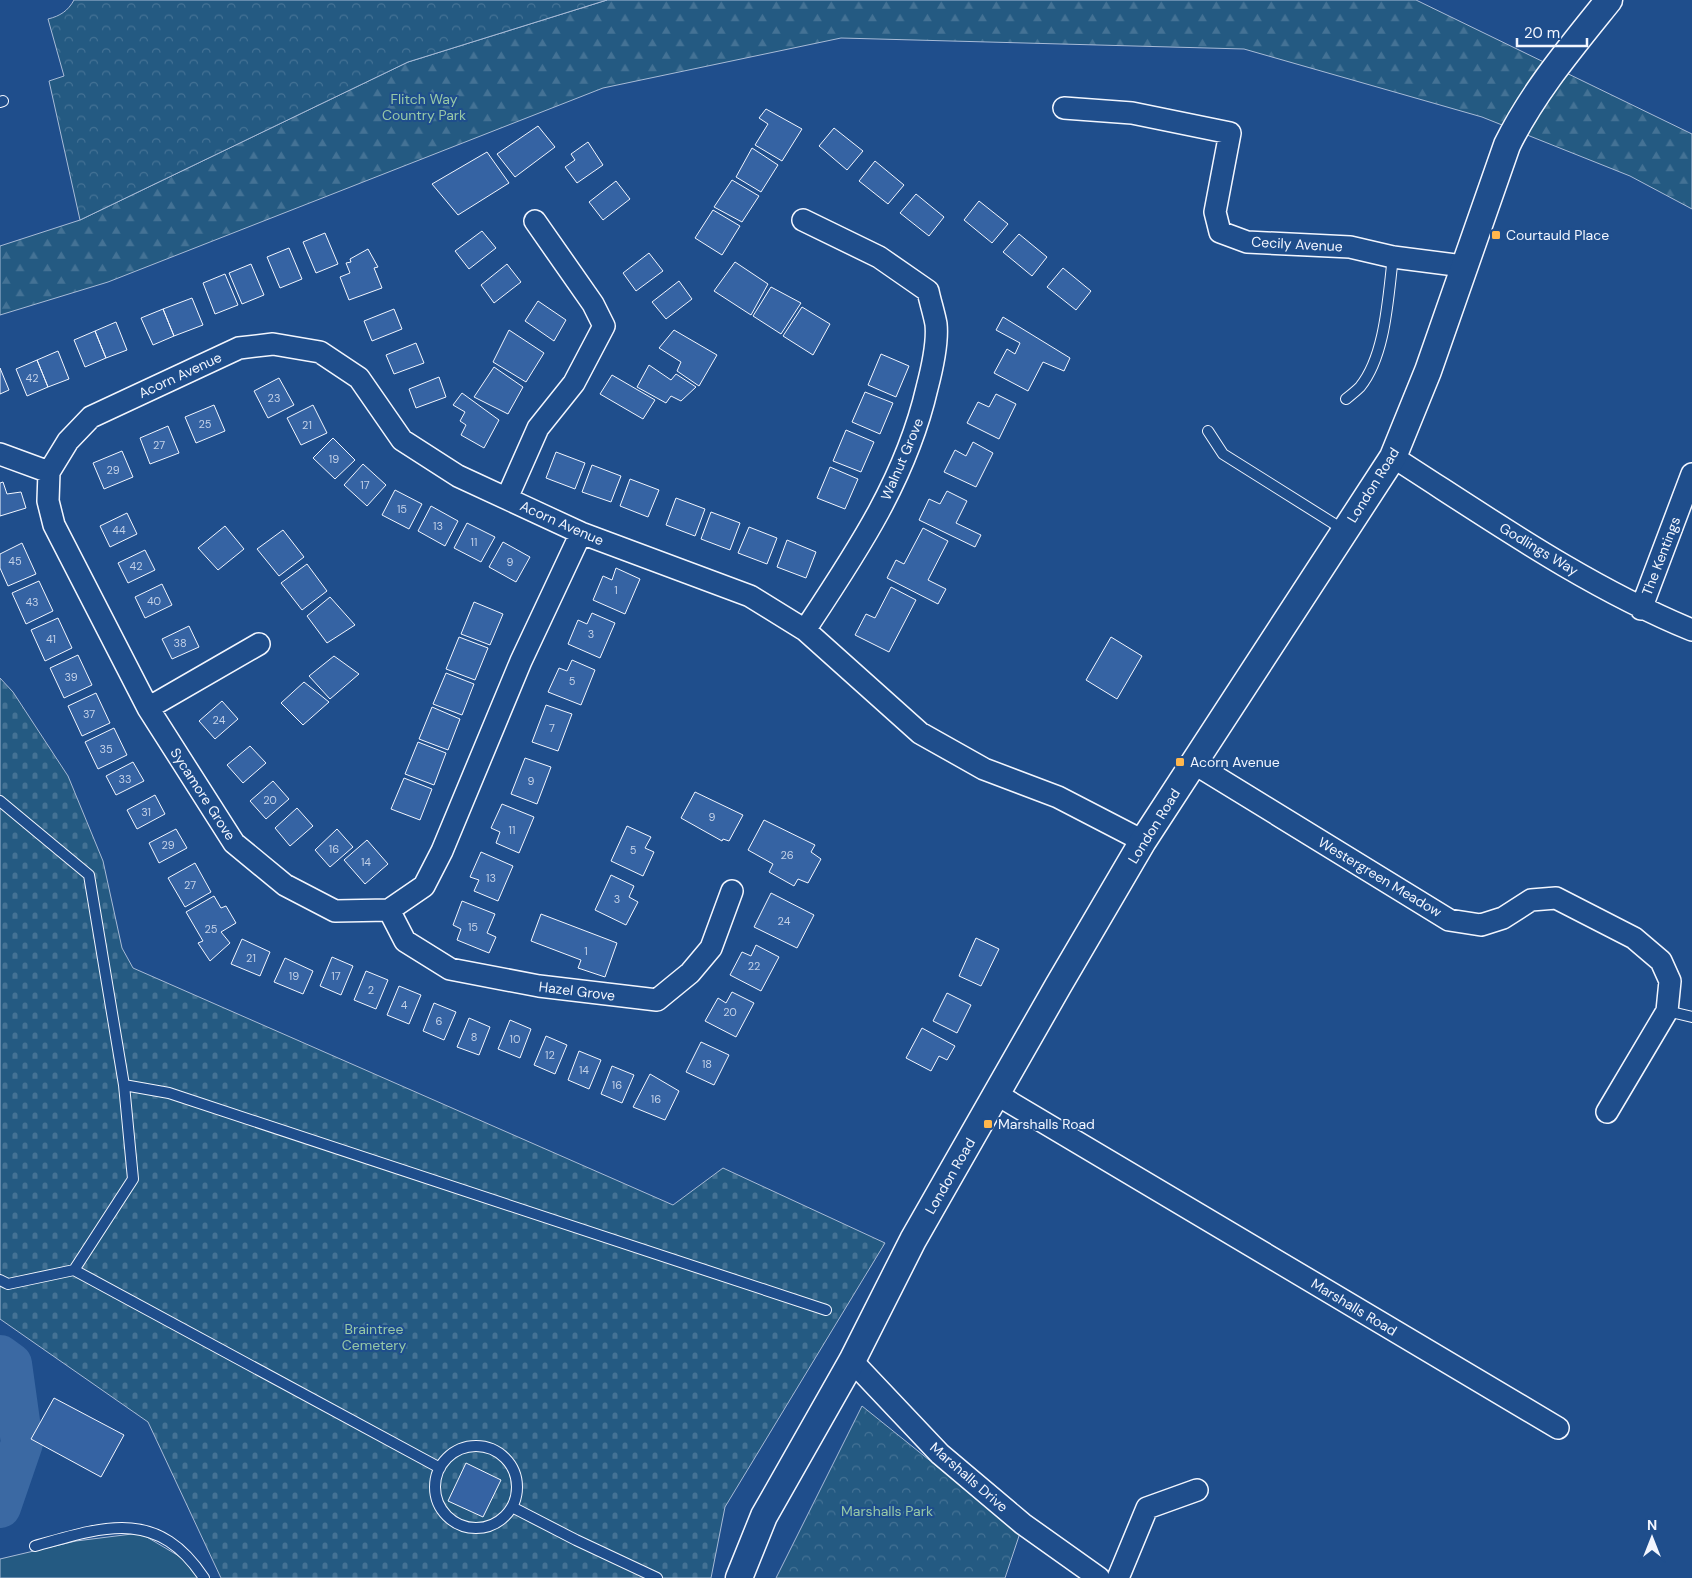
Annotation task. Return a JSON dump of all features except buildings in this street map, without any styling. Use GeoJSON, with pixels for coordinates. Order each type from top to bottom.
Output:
{"type":"FeatureCollection","features":[{"type":"Feature","properties":{"kind":"street","name":"London Road"},"geometry":{"type":"LineString","coordinates":[[739,1578],[764,1516],[852,1361],[913,1240],[996,1094],[1144,841],[1393,457],[1428,371],[1463,266],[1507,146],[1522,116],[1563,58],[1609,0]]}},
{"type":"Feature","properties":{"kind":"street","name":"Cecily Avenue"},"geometry":{"type":"LineString","coordinates":[[1064,108],[1132,113],[1230,133],[1215,212],[1220,232],[1247,242],[1350,247],[1393,257],[1463,266]]}},
{"type":"Feature","properties":{"kind":"street","name":"Walnut Grove"},"geometry":{"type":"LineString","coordinates":[[804,220],[879,257],[928,291],[936,325],[931,371],[918,426],[911,444],[892,487],[861,544],[805,630]]}},
{"type":"Feature","properties":{"kind":"street"},"geometry":{"type":"LineString","coordinates":[[507,498],[538,428],[574,384],[604,326],[593,304],[535,221]]}},
{"type":"Feature","properties":{"kind":"street","name":"Acorn Avenue"},"geometry":{"type":"LineString","coordinates":[[49,472],[68,441],[91,417],[239,348],[273,344],[320,352],[359,378],[402,440],[458,476],[581,533],[750,596],[805,630],[920,733],[984,768],[1058,797],[1144,841]]}},
{"type":"Feature","properties":{"kind":"street"},"geometry":{"type":"LineString","coordinates":[[0,454],[49,472]]}},
{"type":"Feature","properties":{"kind":"street","name":"Godlings Way"},"geometry":{"type":"LineString","coordinates":[[1393,457],[1548,556],[1641,609],[1692,630]]}},
{"type":"Feature","properties":{"kind":"street","name":"Sycamore Grove"},"geometry":{"type":"LineString","coordinates":[[49,472],[48,501],[54,525],[148,708],[234,843],[285,885],[335,911],[389,910]]}},
{"type":"Feature","properties":{"kind":"street","name":"The Kentings"},"geometry":{"type":"LineString","coordinates":[[1641,609],[1692,474]]}},
{"type":"Feature","properties":{"kind":"street"},"geometry":{"type":"LineString","coordinates":[[389,910],[424,886],[442,851],[521,661],[581,533]]}},
{"type":"Feature","properties":{"kind":"street"},"geometry":{"type":"LineString","coordinates":[[148,708],[259,644]]}},
{"type":"Feature","properties":{"kind":"street","name":"Westergreen Meadow"},"geometry":{"type":"LineString","coordinates":[[1195,764],[1450,920],[1481,925],[1503,918],[1531,900],[1556,898],[1634,938],[1661,961],[1670,981],[1667,1011],[1607,1112]]}},
{"type":"Feature","properties":{"kind":"street","name":"Hazel Grove"},"geometry":{"type":"LineString","coordinates":[[389,910],[405,941],[450,969],[539,986],[657,1000],[690,973],[711,948],[732,891]]}},
{"type":"Feature","properties":{"kind":"street","name":"Marshalls Road"},"geometry":{"type":"LineString","coordinates":[[996,1094],[1558,1428]]}},
{"type":"Feature","properties":{"kind":"street","name":"Marshalls Drive"},"geometry":{"type":"LineString","coordinates":[[852,1361],[940,1454],[1023,1524],[1099,1578]]}},
{"type":"Feature","properties":{"kind":"street"},"geometry":{"type":"LineString","coordinates":[[1118,1578],[1147,1508],[1197,1490]]}},
{"type":"Feature","properties":{"kind":"lane"},"geometry":{"type":"LineString","coordinates":[[1346,400],[1360,387],[1371,369],[1383,330],[1393,257]]}},
{"type":"Feature","properties":{"kind":"lane"},"geometry":{"type":"LineString","coordinates":[[1208,431],[1223,454],[1345,530]]}},
{"type":"Feature","properties":{"kind":"lane"},"geometry":{"type":"LineString","coordinates":[[0,801],[89,876],[124,1085],[133,1179],[74,1270]]}},
{"type":"Feature","properties":{"kind":"lane"},"geometry":{"type":"LineString","coordinates":[[1667,1011],[1692,1017]]}},
{"type":"Feature","properties":{"kind":"lane"},"geometry":{"type":"LineString","coordinates":[[124,1085],[169,1093],[826,1310]]}},
{"type":"Feature","properties":{"kind":"lane"},"geometry":{"type":"LineString","coordinates":[[0,1280],[8,1284],[74,1270],[440,1468]]}},
{"type":"Feature","properties":{"kind":"lane"},"geometry":{"type":"LineString","coordinates":[[481,1446],[500,1453],[512,1468],[517,1488],[512,1507],[498,1521],[480,1528],[460,1525],[444,1514],[435,1496],[436,1476],[445,1459],[462,1448],[481,1446]]}},
{"type":"Feature","properties":{"kind":"lane"},"geometry":{"type":"LineString","coordinates":[[512,1507],[657,1578]]}},
{"type":"Feature","properties":{"kind":"lane"},"geometry":{"type":"LineString","coordinates":[[35,1546],[80,1534],[124,1528],[146,1529],[169,1540],[190,1559],[204,1578]]}},
{"type":"Feature","properties":{"kind":"green space"},"geometry":{"type":"Polygon","coordinates":[[[74,0],[607,0],[408,62],[80,220],[49,81],[64,76],[48,19],[63,13],[74,0]]]}},
{"type":"Feature","properties":{"kind":"green space","name":"Flitch Way Country Park"},"geometry":{"type":"Polygon","coordinates":[[[607,0],[1416,0],[1692,134],[1692,209],[1630,176],[1482,117],[1244,49],[841,38],[603,88],[108,282],[0,315],[0,246],[80,220],[408,62],[607,0]]]}},
{"type":"Feature","properties":{"kind":"green space","name":"Braintree Cemetery"},"geometry":{"type":"Polygon","coordinates":[[[0,678],[13,692],[68,776],[103,861],[122,948],[133,968],[673,1205],[723,1168],[885,1243],[725,1507],[711,1578],[221,1578],[148,1422],[0,1319],[0,678]]]}},
{"type":"Feature","properties":{"kind":"green space","name":"Marshalls Park"},"geometry":{"type":"Polygon","coordinates":[[[862,1406],[1020,1533],[1005,1578],[776,1578],[862,1406]]]}},
{"type":"Feature","properties":{"kind":"green space"},"geometry":{"type":"Polygon","coordinates":[[[140,1533],[184,1559],[198,1578],[0,1578],[0,1559],[76,1541],[140,1533]]]}},
{"type":"Feature","properties":{"kind":"waterway"},"geometry":{"type":"LineString","coordinates":[[0,1356],[11,1364],[22,1443],[0,1507]]}},
{"type":"Feature","properties":{"kind":"place","name":"Courtauld Place"},"geometry":{"type":"Point","coordinates":[1496,235]}},
{"type":"Feature","properties":{"kind":"place","name":"Acorn Avenue"},"geometry":{"type":"Point","coordinates":[1180,762]}},
{"type":"Feature","properties":{"kind":"place","name":"Marshalls Road"},"geometry":{"type":"Point","coordinates":[988,1124]}}]}
